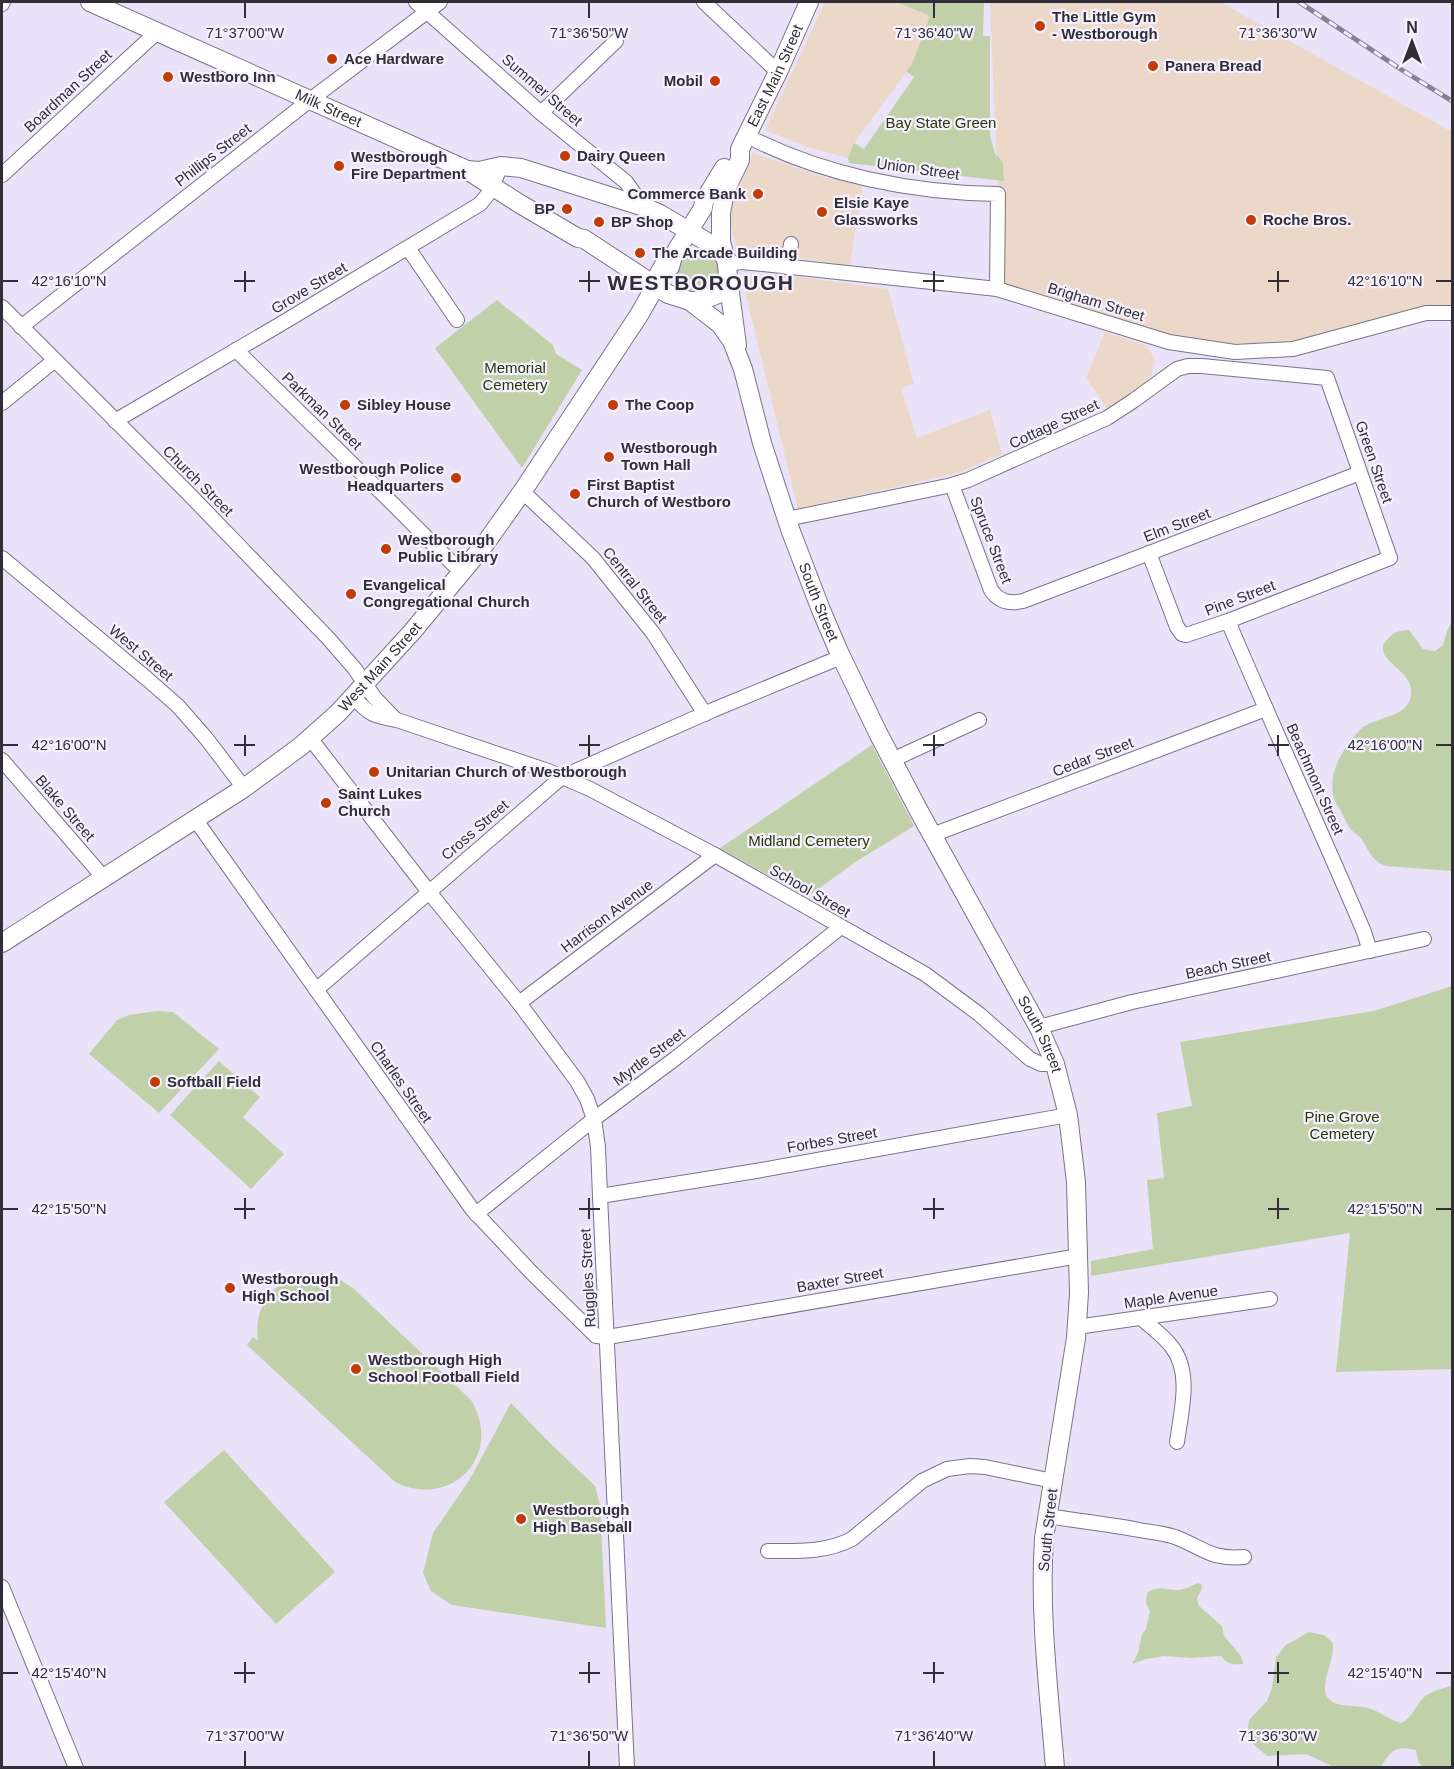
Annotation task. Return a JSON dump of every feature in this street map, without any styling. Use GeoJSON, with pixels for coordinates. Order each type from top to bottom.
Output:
{"type":"FeatureCollection","features":[{"type":"Feature","properties":{"kind":"main road","name":"Milk Street"},"geometry":{"type":"LineString","coordinates":[[90,2],[467,170],[520,204],[602,250],[654,290],[686,300]]}},
{"type":"Feature","properties":{"kind":"main road","name":"East Main Street"},"geometry":{"type":"LineString","coordinates":[[727,266],[721,242],[720,219],[725,191],[740,160],[743,143],[809,2]]}},
{"type":"Feature","properties":{"kind":"main road","name":"East Main Street"},"geometry":{"type":"LineString","coordinates":[[675,254],[732,154],[743,143]]}},
{"type":"Feature","properties":{"kind":"main road","name":"Milk Street"},"geometry":{"type":"LineString","coordinates":[[467,170],[479,171],[501,166],[522,168],[644,207],[707,243]]}},
{"type":"Feature","properties":{"kind":"main road"},"geometry":{"type":"LineString","coordinates":[[663,216],[685,214],[704,201]]}},
{"type":"Feature","properties":{"kind":"main road"},"geometry":{"type":"LineString","coordinates":[[691,242],[714,246],[727,266],[722,291],[705,300],[686,300],[673,287],[670,278],[669,269],[675,254],[691,242]]}},
{"type":"Feature","properties":{"kind":"main road","name":"West Main Street"},"geometry":{"type":"LineString","coordinates":[[2,944],[244,788],[310,738],[360,690],[485,544],[523,492],[654,290],[656,279],[666,261],[675,254]]}},
{"type":"Feature","properties":{"kind":"main road","name":"South Street"},"geometry":{"type":"LineString","coordinates":[[727,266],[739,358]]}},
{"type":"Feature","properties":{"kind":"main road","name":"South Street"},"geometry":{"type":"LineString","coordinates":[[686,300],[708,313],[732,340],[787,519],[841,657],[932,835],[1039,1027],[1055,1064],[1068,1115],[1074,1160],[1079,1293],[1077,1327],[1044,1538],[1042,1583],[1055,1767]]}},
{"type":"Feature","properties":{"kind":"street","name":"Summer Street"},"geometry":{"type":"LineString","coordinates":[[416,2],[541,113],[626,182],[644,207]]}},
{"type":"Feature","properties":{"kind":"street","name":"Phillips Street"},"geometry":{"type":"LineString","coordinates":[[21,327],[310,100],[440,2]]}},
{"type":"Feature","properties":{"kind":"street"},"geometry":{"type":"LineString","coordinates":[[704,2],[778,72]]}},
{"type":"Feature","properties":{"kind":"street","name":"Boardman Street"},"geometry":{"type":"LineString","coordinates":[[2,175],[158,32]]}},
{"type":"Feature","properties":{"kind":"street"},"geometry":{"type":"LineString","coordinates":[[541,113],[616,41]]}},
{"type":"Feature","properties":{"kind":"street","name":"Union Street"},"geometry":{"type":"LineString","coordinates":[[743,143],[859,177],[930,189],[998,194],[998,289]]}},
{"type":"Feature","properties":{"kind":"street","name":"Grove Street"},"geometry":{"type":"LineString","coordinates":[[116,421],[480,204],[493,186],[501,166]]}},
{"type":"Feature","properties":{"kind":"street"},"geometry":{"type":"LineString","coordinates":[[787,267],[791,244]]}},
{"type":"Feature","properties":{"kind":"street"},"geometry":{"type":"LineString","coordinates":[[408,248],[457,320]]}},
{"type":"Feature","properties":{"kind":"street","name":"Brigham Street"},"geometry":{"type":"LineString","coordinates":[[727,266],[741,262],[998,289],[1169,342],[1235,352],[1293,349],[1426,313],[1452,313]]}},
{"type":"Feature","properties":{"kind":"street","name":"Church Street"},"geometry":{"type":"LineString","coordinates":[[2,307],[320,630],[355,669],[360,690]]}},
{"type":"Feature","properties":{"kind":"street","name":"Parkman Street"},"geometry":{"type":"LineString","coordinates":[[236,350],[461,572]]}},
{"type":"Feature","properties":{"kind":"street"},"geometry":{"type":"LineString","coordinates":[[2,403],[55,360]]}},
{"type":"Feature","properties":{"kind":"street","name":"Cottage Street"},"geometry":{"type":"LineString","coordinates":[[787,519],[952,485],[1011,462],[1107,418],[1182,367],[1203,366],[1327,378]]}},
{"type":"Feature","properties":{"kind":"street","name":"Green Street"},"geometry":{"type":"LineString","coordinates":[[1327,378],[1390,558]]}},
{"type":"Feature","properties":{"kind":"street","name":"Elm Street"},"geometry":{"type":"LineString","coordinates":[[1005,601],[1014,603],[1023,601],[1360,473]]}},
{"type":"Feature","properties":{"kind":"street","name":"Spruce Street"},"geometry":{"type":"LineString","coordinates":[[952,485],[989,585],[996,597],[1005,601]]}},
{"type":"Feature","properties":{"kind":"street","name":"Central Street"},"geometry":{"type":"LineString","coordinates":[[523,492],[593,558],[653,633],[705,714]]}},
{"type":"Feature","properties":{"kind":"street","name":"Pine Street"},"geometry":{"type":"LineString","coordinates":[[1149,553],[1177,627],[1182,634],[1190,635],[1390,558]]}},
{"type":"Feature","properties":{"kind":"street","name":"West Street"},"geometry":{"type":"LineString","coordinates":[[2,558],[178,706],[244,788]]}},
{"type":"Feature","properties":{"kind":"street","name":"Beachmont Street"},"geometry":{"type":"LineString","coordinates":[[1228,621],[1312,810],[1370,951]]}},
{"type":"Feature","properties":{"kind":"street","name":"Cross Street"},"geometry":{"type":"LineString","coordinates":[[316,990],[562,777],[841,657]]}},
{"type":"Feature","properties":{"kind":"street","name":"School Street"},"geometry":{"type":"LineString","coordinates":[[360,690],[374,697],[397,720],[562,777],[590,789],[715,855],[925,974],[979,1014],[1030,1059],[1041,1064],[1055,1064]]}},
{"type":"Feature","properties":{"kind":"street","name":"Cedar Street"},"geometry":{"type":"LineString","coordinates":[[932,835],[1266,709]]}},
{"type":"Feature","properties":{"kind":"street"},"geometry":{"type":"LineString","coordinates":[[892,760],[979,720]]}},
{"type":"Feature","properties":{"kind":"street","name":"Ruggles Street"},"geometry":{"type":"LineString","coordinates":[[310,738],[429,892],[519,1003],[577,1081],[594,1119],[598,1147],[608,1337],[627,1767]]}},
{"type":"Feature","properties":{"kind":"street","name":"Blake Street"},"geometry":{"type":"LineString","coordinates":[[2,760],[104,878]]}},
{"type":"Feature","properties":{"kind":"street","name":"Charles Street"},"geometry":{"type":"LineString","coordinates":[[195,819],[476,1214],[596,1336],[608,1337]]}},
{"type":"Feature","properties":{"kind":"street","name":"Harrison Avenue"},"geometry":{"type":"LineString","coordinates":[[519,1003],[715,855]]}},
{"type":"Feature","properties":{"kind":"street","name":"Myrtle Street"},"geometry":{"type":"LineString","coordinates":[[476,1214],[594,1119],[686,1051],[842,927]]}},
{"type":"Feature","properties":{"kind":"street","name":"Beach Street"},"geometry":{"type":"LineString","coordinates":[[1039,1027],[1132,1002],[1424,939]]}},
{"type":"Feature","properties":{"kind":"street","name":"Forbes Street"},"geometry":{"type":"LineString","coordinates":[[600,1196],[756,1171],[1068,1115]]}},
{"type":"Feature","properties":{"kind":"street","name":"Baxter Street"},"geometry":{"type":"LineString","coordinates":[[608,1337],[1079,1256]]}},
{"type":"Feature","properties":{"kind":"street","name":"Maple Avenue"},"geometry":{"type":"LineString","coordinates":[[1077,1327],[1270,1299]]}},
{"type":"Feature","properties":{"kind":"street"},"geometry":{"type":"LineString","coordinates":[[1141,1318],[1172,1347],[1180,1362],[1183,1394],[1177,1442]]}},
{"type":"Feature","properties":{"kind":"street"},"geometry":{"type":"LineString","coordinates":[[768,1551],[819,1550],[842,1545],[922,1481],[947,1469],[985,1467],[1053,1481]]}},
{"type":"Feature","properties":{"kind":"street"},"geometry":{"type":"LineString","coordinates":[[1047,1516],[1156,1533],[1175,1537],[1217,1556],[1244,1557]]}},
{"type":"Feature","properties":{"kind":"street"},"geometry":{"type":"LineString","coordinates":[[2,1587],[76,1767]]}},
{"type":"Feature","properties":{"kind":"shaded area"},"geometry":{"type":"Polygon","coordinates":[[[825,2],[896,2],[930,16],[912,64],[854,143],[848,158],[807,147],[765,130],[825,2]]]}},
{"type":"Feature","properties":{"kind":"shaded area"},"geometry":{"type":"Polygon","coordinates":[[[990,2],[1220,2],[1452,132],[1452,313],[1293,349],[1169,342],[997,289],[998,194],[990,2]]]}},
{"type":"Feature","properties":{"kind":"shaded area"},"geometry":{"type":"Polygon","coordinates":[[[753,153],[826,178],[863,184],[850,266],[737,248],[730,224],[732,207],[753,153]]]}},
{"type":"Feature","properties":{"kind":"shaded area"},"geometry":{"type":"Polygon","coordinates":[[[766,275],[787,275],[888,289],[914,384],[901,388],[917,438],[990,410],[1002,454],[958,473],[798,509],[742,279],[766,275]]]}},
{"type":"Feature","properties":{"kind":"shaded area"},"geometry":{"type":"Polygon","coordinates":[[[1105,332],[1147,346],[1155,360],[1152,374],[1138,391],[1107,408],[1086,378],[1105,332]]]}},
{"type":"Feature","properties":{"kind":"green space","name":"Bay State Green"},"geometry":{"type":"Polygon","coordinates":[[[896,2],[984,2],[983,36],[990,36],[990,136],[995,154],[1003,162],[1004,181],[849,163],[848,158],[854,143],[864,149],[914,77],[906,71],[912,64],[930,16],[896,2]]]}},
{"type":"Feature","properties":{"kind":"green space"},"geometry":{"type":"Polygon","coordinates":[[[705,249],[712,255],[717,261],[720,273],[715,284],[710,288],[704,291],[688,292],[682,288],[674,273],[684,252],[705,249]]]}},
{"type":"Feature","properties":{"kind":"green space","name":"Memorial Cemetery"},"geometry":{"type":"Polygon","coordinates":[[[497,300],[553,345],[556,354],[582,370],[522,468],[435,348],[497,300]]]}},
{"type":"Feature","properties":{"kind":"green space"},"geometry":{"type":"Polygon","coordinates":[[[1452,621],[1452,871],[1386,866],[1369,852],[1361,838],[1348,824],[1334,799],[1332,790],[1334,772],[1337,763],[1358,732],[1372,723],[1397,713],[1408,703],[1411,688],[1406,677],[1384,654],[1383,645],[1386,641],[1397,632],[1409,630],[1423,649],[1435,651],[1443,645],[1452,621]]]}},
{"type":"Feature","properties":{"kind":"green space","name":"Midland Cemetery"},"geometry":{"type":"Polygon","coordinates":[[[872,745],[914,826],[857,861],[807,897],[720,848],[872,745]]]}},
{"type":"Feature","properties":{"kind":"green space","name":"Pine Grove Cemetery"},"geometry":{"type":"Polygon","coordinates":[[[1452,986],[1452,1369],[1336,1372],[1350,1233],[1091,1276],[1091,1261],[1153,1249],[1147,1180],[1164,1178],[1157,1113],[1192,1106],[1180,1042],[1374,1011],[1452,986]]]}},
{"type":"Feature","properties":{"kind":"green space","name":"Softball Field"},"geometry":{"type":"Polygon","coordinates":[[[157,1011],[173,1012],[219,1049],[159,1113],[89,1054],[117,1020],[129,1015],[157,1011]]]}},
{"type":"Feature","properties":{"kind":"green space"},"geometry":{"type":"Polygon","coordinates":[[[219,1061],[260,1097],[243,1117],[284,1154],[251,1189],[170,1115],[219,1061]]]}},
{"type":"Feature","properties":{"kind":"green space","name":"Westborough High School Football Field"},"geometry":{"type":"Polygon","coordinates":[[[312,1273],[334,1276],[353,1288],[471,1400],[480,1420],[481,1440],[476,1457],[467,1472],[453,1483],[436,1489],[416,1489],[395,1482],[247,1345],[253,1337],[258,1341],[259,1315],[269,1295],[287,1281],[312,1273]]]}},
{"type":"Feature","properties":{"kind":"green space","name":"Westborough High Baseball"},"geometry":{"type":"Polygon","coordinates":[[[511,1403],[595,1486],[600,1505],[606,1628],[452,1605],[431,1591],[423,1573],[433,1533],[470,1479],[511,1403]]]}},
{"type":"Feature","properties":{"kind":"green space"},"geometry":{"type":"Polygon","coordinates":[[[224,1450],[335,1572],[276,1624],[164,1502],[224,1450]]]}},
{"type":"Feature","properties":{"kind":"green space"},"geometry":{"type":"Polygon","coordinates":[[[1198,1583],[1202,1585],[1197,1598],[1199,1606],[1222,1626],[1224,1636],[1241,1656],[1243,1664],[1231,1664],[1221,1656],[1191,1658],[1164,1656],[1132,1664],[1138,1653],[1150,1611],[1146,1603],[1147,1593],[1159,1588],[1180,1590],[1198,1583]]]}},
{"type":"Feature","properties":{"kind":"green space"},"geometry":{"type":"Polygon","coordinates":[[[1309,1632],[1324,1635],[1333,1643],[1325,1689],[1327,1696],[1335,1703],[1368,1708],[1401,1723],[1408,1718],[1424,1697],[1434,1691],[1452,1686],[1452,1767],[1422,1767],[1416,1750],[1403,1748],[1390,1754],[1380,1768],[1334,1767],[1306,1754],[1267,1756],[1251,1742],[1249,1720],[1267,1701],[1272,1688],[1276,1657],[1286,1645],[1309,1632]]]}},
{"type":"Feature","properties":{"kind":"railway"},"geometry":{"type":"LineString","coordinates":[[1299,2],[1452,101]]}},
{"type":"Feature","properties":{"kind":"place","name":"The Little Gym - Westborough"},"geometry":{"type":"Point","coordinates":[1040,26]}},
{"type":"Feature","properties":{"kind":"place","name":"Ace Hardware"},"geometry":{"type":"Point","coordinates":[332,59]}},
{"type":"Feature","properties":{"kind":"place","name":"Panera Bread"},"geometry":{"type":"Point","coordinates":[1153,66]}},
{"type":"Feature","properties":{"kind":"place","name":"Westboro Inn"},"geometry":{"type":"Point","coordinates":[168,77]}},
{"type":"Feature","properties":{"kind":"place","name":"Mobil"},"geometry":{"type":"Point","coordinates":[715,81]}},
{"type":"Feature","properties":{"kind":"place","name":"Dairy Queen"},"geometry":{"type":"Point","coordinates":[565,156]}},
{"type":"Feature","properties":{"kind":"place","name":"Westborough Fire Department"},"geometry":{"type":"Point","coordinates":[339,166]}},
{"type":"Feature","properties":{"kind":"place","name":"Commerce Bank"},"geometry":{"type":"Point","coordinates":[758,194]}},
{"type":"Feature","properties":{"kind":"place","name":"BP"},"geometry":{"type":"Point","coordinates":[567,209]}},
{"type":"Feature","properties":{"kind":"place","name":"Elsie Kaye Glassworks"},"geometry":{"type":"Point","coordinates":[822,212]}},
{"type":"Feature","properties":{"kind":"place","name":"Roche Bros."},"geometry":{"type":"Point","coordinates":[1251,220]}},
{"type":"Feature","properties":{"kind":"place","name":"BP Shop"},"geometry":{"type":"Point","coordinates":[599,222]}},
{"type":"Feature","properties":{"kind":"place","name":"The Arcade Building"},"geometry":{"type":"Point","coordinates":[640,253]}},
{"type":"Feature","properties":{"kind":"place","name":"Sibley House"},"geometry":{"type":"Point","coordinates":[345,405]}},
{"type":"Feature","properties":{"kind":"place","name":"The Coop"},"geometry":{"type":"Point","coordinates":[613,405]}},
{"type":"Feature","properties":{"kind":"place","name":"Westborough Town Hall"},"geometry":{"type":"Point","coordinates":[609,457]}},
{"type":"Feature","properties":{"kind":"place","name":"Westborough Police Headquarters"},"geometry":{"type":"Point","coordinates":[456,478]}},
{"type":"Feature","properties":{"kind":"place","name":"First Baptist Church of Westboro"},"geometry":{"type":"Point","coordinates":[575,494]}},
{"type":"Feature","properties":{"kind":"place","name":"Westborough Public Library"},"geometry":{"type":"Point","coordinates":[386,549]}},
{"type":"Feature","properties":{"kind":"place","name":"Evangelical Congregational Church"},"geometry":{"type":"Point","coordinates":[351,594]}},
{"type":"Feature","properties":{"kind":"place","name":"Unitarian Church of Westborough"},"geometry":{"type":"Point","coordinates":[374,772]}},
{"type":"Feature","properties":{"kind":"place","name":"Saint Lukes Church"},"geometry":{"type":"Point","coordinates":[326,803]}},
{"type":"Feature","properties":{"kind":"place","name":"Softball Field"},"geometry":{"type":"Point","coordinates":[155,1082]}},
{"type":"Feature","properties":{"kind":"place","name":"Westborough High School"},"geometry":{"type":"Point","coordinates":[230,1288]}},
{"type":"Feature","properties":{"kind":"place","name":"Westborough High School Football Field"},"geometry":{"type":"Point","coordinates":[356,1369]}},
{"type":"Feature","properties":{"kind":"place","name":"Westborough High Baseball"},"geometry":{"type":"Point","coordinates":[521,1519]}},
{"type":"Feature","properties":{"kind":"district","name":"WESTBOROUGH"},"geometry":{"type":"Point","coordinates":[701,283]}}]}
